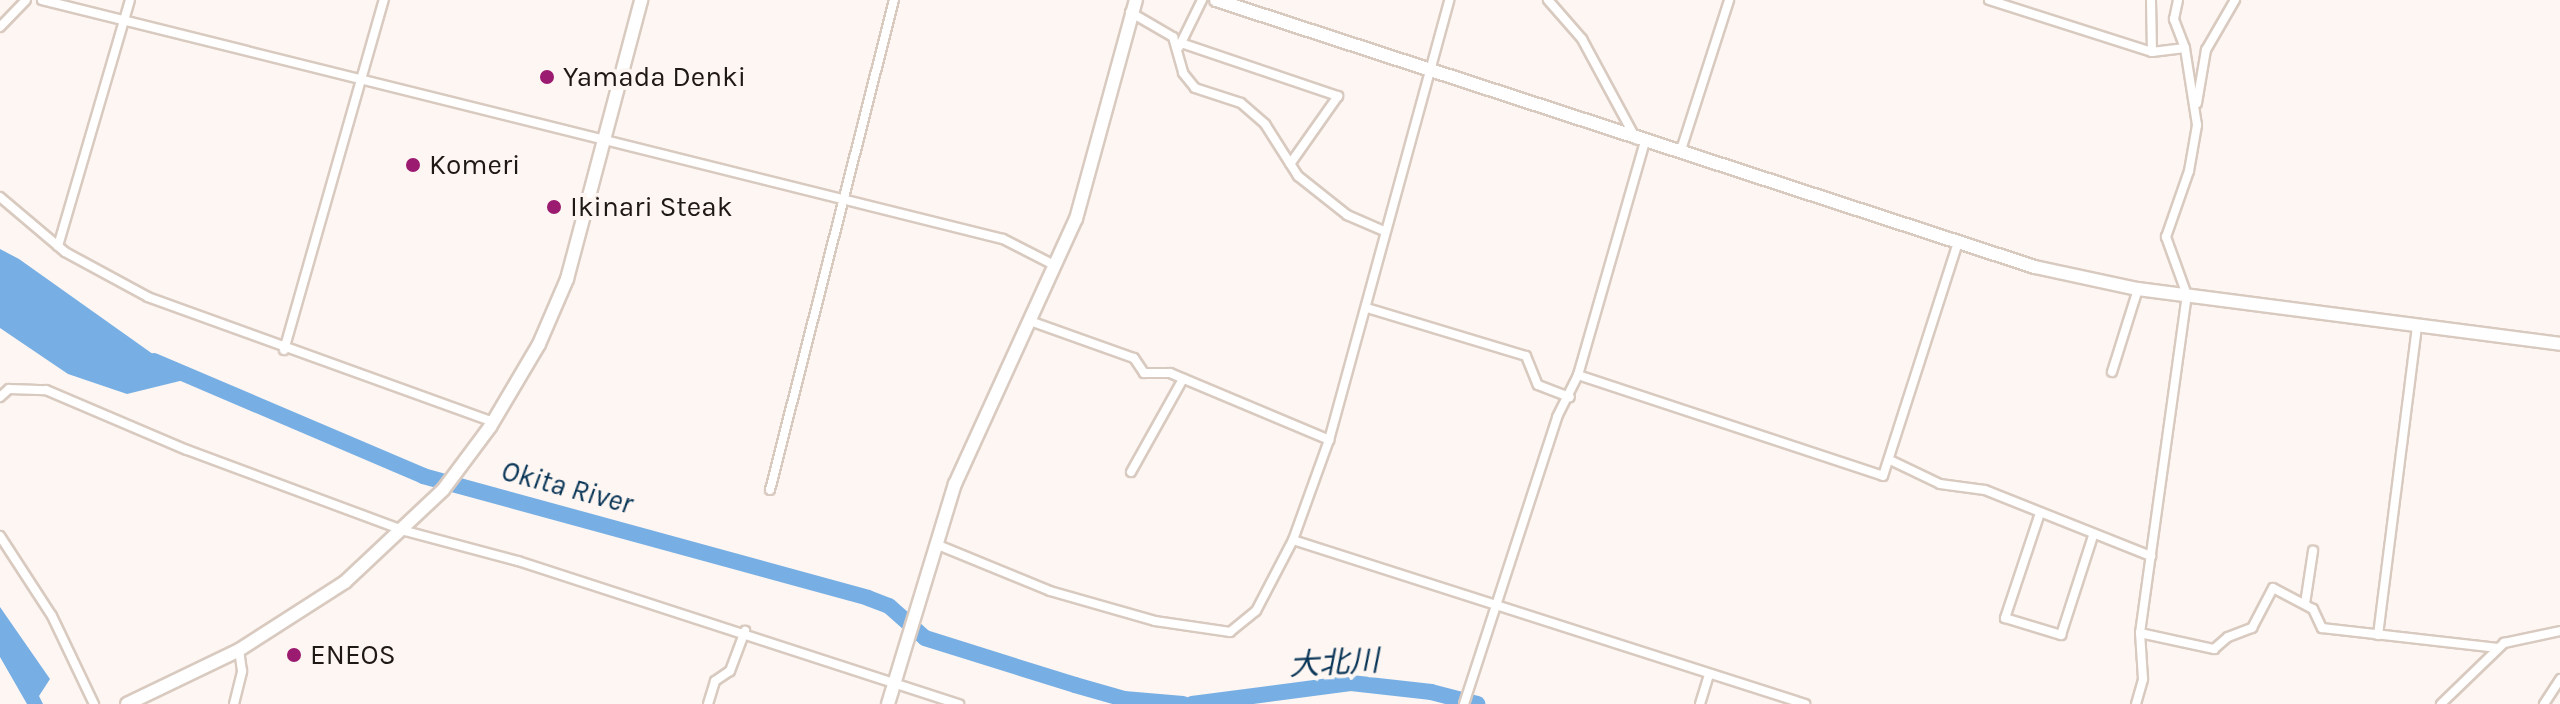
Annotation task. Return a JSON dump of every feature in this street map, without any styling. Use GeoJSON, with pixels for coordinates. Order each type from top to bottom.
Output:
{"type":"FeatureCollection","features":[{"type":"Feature","properties":{"kind":"street"},"geometry":{"type":"LineString","coordinates":[[0,27],[26,0]]}},
{"type":"Feature","properties":{"kind":"street"},"geometry":{"type":"LineString","coordinates":[[42,0],[846,203],[1003,239],[1056,266]]}},
{"type":"Feature","properties":{"kind":"street"},"geometry":{"type":"LineString","coordinates":[[58,246],[130,0]]}},
{"type":"Feature","properties":{"kind":"street"},"geometry":{"type":"LineString","coordinates":[[284,350],[365,81],[384,0]]}},
{"type":"Feature","properties":{"kind":"street"},"geometry":{"type":"LineString","coordinates":[[127,704],[239,650],[313,606],[407,528],[492,425],[539,344],[567,279],[641,0]]}},
{"type":"Feature","properties":{"kind":"street"},"geometry":{"type":"LineString","coordinates":[[770,490],[846,203],[894,0]]}},
{"type":"Feature","properties":{"kind":"street"},"geometry":{"type":"LineString","coordinates":[[1179,48],[1202,0]]}},
{"type":"Feature","properties":{"kind":"street"},"geometry":{"type":"LineString","coordinates":[[1216,0],[2035,267],[2138,289],[2560,344]]}},
{"type":"Feature","properties":{"kind":"street"},"geometry":{"type":"LineString","coordinates":[[936,550],[1050,591],[1155,621],[1230,632],[1256,611],[1293,540],[1329,440],[1449,0]]}},
{"type":"Feature","properties":{"kind":"street"},"geometry":{"type":"LineString","coordinates":[[1464,704],[1557,417],[1570,397],[1578,375],[1641,141],[1582,39],[1548,0]]}},
{"type":"Feature","properties":{"kind":"street"},"geometry":{"type":"LineString","coordinates":[[1680,153],[1729,0]]}},
{"type":"Feature","properties":{"kind":"street"},"geometry":{"type":"LineString","coordinates":[[1989,0],[2152,52],[2185,48]]}},
{"type":"Feature","properties":{"kind":"street"},"geometry":{"type":"LineString","coordinates":[[2151,0],[2152,52]]}},
{"type":"Feature","properties":{"kind":"street"},"geometry":{"type":"LineString","coordinates":[[2178,0],[2174,19],[2185,48],[2196,109]]}},
{"type":"Feature","properties":{"kind":"street"},"geometry":{"type":"LineString","coordinates":[[2136,704],[2143,679],[2140,633],[2187,295],[2166,237],[2195,145],[2196,109],[2206,50],[2235,0]]}},
{"type":"Feature","properties":{"kind":"street"},"geometry":{"type":"LineString","coordinates":[[888,704],[955,484],[1056,266],[1090,177],[1133,6],[1173,37],[1195,88],[1241,103],[1265,124],[1290,164],[1347,215],[1384,231]]}},
{"type":"Feature","properties":{"kind":"street"},"geometry":{"type":"LineString","coordinates":[[1179,48],[1338,96],[1290,164]]}},
{"type":"Feature","properties":{"kind":"street"},"geometry":{"type":"LineString","coordinates":[[0,197],[58,246],[148,297],[492,425]]}},
{"type":"Feature","properties":{"kind":"street"},"geometry":{"type":"LineString","coordinates":[[1578,375],[1883,476],[1958,243]]}},
{"type":"Feature","properties":{"kind":"street"},"geometry":{"type":"LineString","coordinates":[[2112,372],[2138,289]]}},
{"type":"Feature","properties":{"kind":"street"},"geometry":{"type":"LineString","coordinates":[[1367,308],[1526,356],[1538,385],[1570,397]]}},
{"type":"Feature","properties":{"kind":"street"},"geometry":{"type":"LineString","coordinates":[[1030,321],[1134,358],[1144,373],[1183,379],[1329,440]]}},
{"type":"Feature","properties":{"kind":"street"},"geometry":{"type":"LineString","coordinates":[[2378,635],[2417,325]]}},
{"type":"Feature","properties":{"kind":"street"},"geometry":{"type":"LineString","coordinates":[[1131,472],[1183,379]]}},
{"type":"Feature","properties":{"kind":"street"},"geometry":{"type":"LineString","coordinates":[[0,397],[9,389],[46,390],[187,450],[407,528],[745,631],[959,704]]}},
{"type":"Feature","properties":{"kind":"street"},"geometry":{"type":"LineString","coordinates":[[1890,460],[1940,484],[1964,483],[2093,536],[2151,556]]}},
{"type":"Feature","properties":{"kind":"street"},"geometry":{"type":"LineString","coordinates":[[2040,513],[2005,618],[2061,635],[2093,536]]}},
{"type":"Feature","properties":{"kind":"street"},"geometry":{"type":"LineString","coordinates":[[0,536],[52,616],[94,704]]}},
{"type":"Feature","properties":{"kind":"street"},"geometry":{"type":"LineString","coordinates":[[1293,540],[1805,704]]}},
{"type":"Feature","properties":{"kind":"street"},"geometry":{"type":"LineString","coordinates":[[2305,604],[2313,551]]}},
{"type":"Feature","properties":{"kind":"street"},"geometry":{"type":"LineString","coordinates":[[2140,633],[2214,649],[2228,637],[2252,628],[2273,588],[2305,604],[2322,628],[2498,648]]}},
{"type":"Feature","properties":{"kind":"street"},"geometry":{"type":"LineString","coordinates":[[708,704],[715,681],[730,671],[745,631]]}},
{"type":"Feature","properties":{"kind":"street"},"geometry":{"type":"LineString","coordinates":[[2441,704],[2498,648],[2520,637],[2560,631]]}},
{"type":"Feature","properties":{"kind":"street"},"geometry":{"type":"LineString","coordinates":[[234,704],[242,671],[239,650]]}},
{"type":"Feature","properties":{"kind":"street"},"geometry":{"type":"LineString","coordinates":[[1700,704],[1709,674]]}},
{"type":"Feature","properties":{"kind":"street"},"geometry":{"type":"LineString","coordinates":[[2544,704],[2560,679]]}},
{"type":"Feature","properties":{"kind":"water"},"geometry":{"type":"Polygon","coordinates":[[[0,249],[19,259],[188,379],[127,394],[68,374],[0,328],[0,249]]]}},
{"type":"Feature","properties":{"kind":"water"},"geometry":{"type":"Polygon","coordinates":[[[0,607],[50,679],[39,696],[43,704],[27,704],[0,657],[0,607]]]}},
{"type":"Feature","properties":{"kind":"waterway","name":"Okita River"},"geometry":{"type":"LineString","coordinates":[[154,361],[423,476],[868,598],[889,606],[925,638],[1075,685],[1124,699],[1183,704]]}},
{"type":"Feature","properties":{"kind":"waterway","name":"大北川"},"geometry":{"type":"LineString","coordinates":[[1192,704],[1351,683],[1431,692],[1477,704]]}},
{"type":"Feature","properties":{"kind":"place","name":"Yamada Denki"},"geometry":{"type":"Point","coordinates":[547,77]}},
{"type":"Feature","properties":{"kind":"place","name":"Komeri"},"geometry":{"type":"Point","coordinates":[413,165]}},
{"type":"Feature","properties":{"kind":"place","name":"Ikinari Steak"},"geometry":{"type":"Point","coordinates":[554,207]}},
{"type":"Feature","properties":{"kind":"place","name":"ENEOS"},"geometry":{"type":"Point","coordinates":[294,655]}}]}
